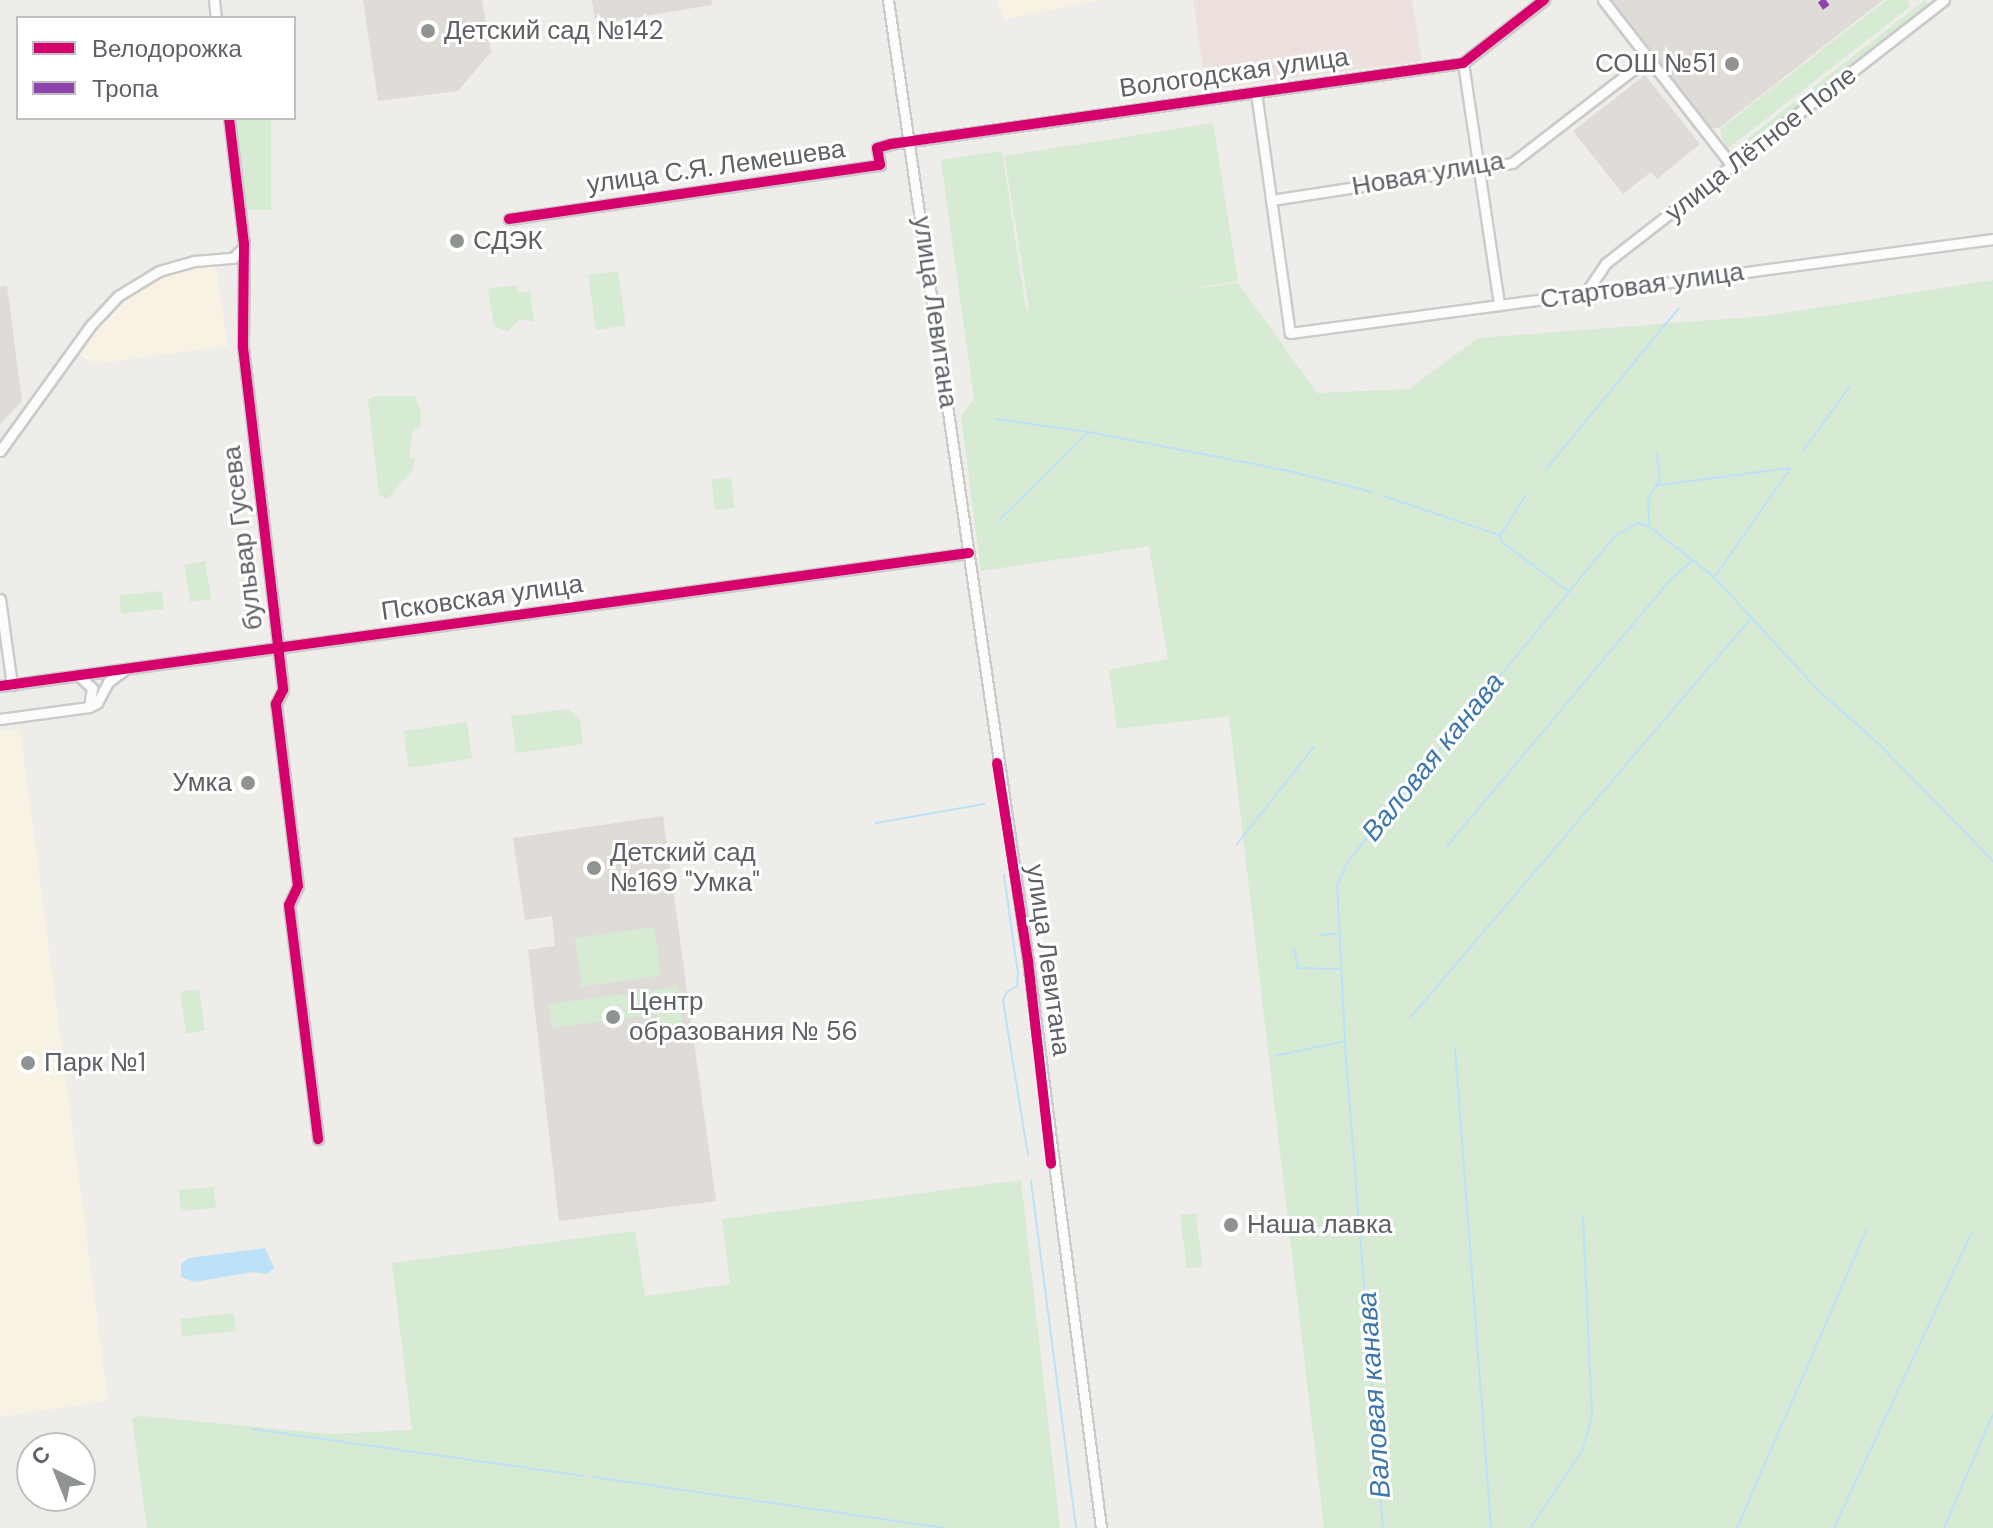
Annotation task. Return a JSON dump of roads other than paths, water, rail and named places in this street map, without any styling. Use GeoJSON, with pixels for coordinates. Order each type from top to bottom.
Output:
{"type":"FeatureCollection","features":[{"type":"Feature","properties":{"kind":"street","name":"улица Левитана"},"geometry":{"type":"LineString","coordinates":[[888,0],[1028,961],[1101,1528]]}},
{"type":"Feature","properties":{"kind":"street","name":"Вологодская улица"},"geometry":{"type":"LineString","coordinates":[[910,141],[1463,63],[1544,0]]}},
{"type":"Feature","properties":{"kind":"street"},"geometry":{"type":"LineString","coordinates":[[1603,0],[1732,166]]}},
{"type":"Feature","properties":{"kind":"street","name":"улица Лётное Поле"},"geometry":{"type":"LineString","coordinates":[[1585,294],[1606,263],[1944,0]]}},
{"type":"Feature","properties":{"kind":"street","name":"Новая улица"},"geometry":{"type":"LineString","coordinates":[[1271,200],[1512,163],[1648,58]]}},
{"type":"Feature","properties":{"kind":"street"},"geometry":{"type":"LineString","coordinates":[[1463,63],[1499,305]]}},
{"type":"Feature","properties":{"kind":"street"},"geometry":{"type":"LineString","coordinates":[[1256,92],[1271,200]]}},
{"type":"Feature","properties":{"kind":"street","name":"бульвар Гусева"},"geometry":{"type":"LineString","coordinates":[[229,120],[244,244],[243,347],[283,690],[276,704],[298,886],[289,905],[318,1139]]}},
{"type":"Feature","properties":{"kind":"street","name":"улица С.Я. Лемешева"},"geometry":{"type":"LineString","coordinates":[[509,219],[880,165],[877,148],[910,141]]}},
{"type":"Feature","properties":{"kind":"street","name":"Стартовая улица"},"geometry":{"type":"LineString","coordinates":[[1271,200],[1290,333],[1993,239]]}},
{"type":"Feature","properties":{"kind":"street"},"geometry":{"type":"LineString","coordinates":[[0,451],[91,325],[118,296],[142,278],[169,267],[235,257],[244,244]]}},
{"type":"Feature","properties":{"kind":"street","name":"Псковская улица"},"geometry":{"type":"LineString","coordinates":[[0,686],[969,553]]}},
{"type":"Feature","properties":{"kind":"street"},"geometry":{"type":"LineString","coordinates":[[0,599],[12,685]]}},
{"type":"Feature","properties":{"kind":"street"},"geometry":{"type":"LineString","coordinates":[[0,719],[86,708],[97,703],[108,682],[127,669]]}},
{"type":"Feature","properties":{"kind":"street"},"geometry":{"type":"LineString","coordinates":[[78,676],[86,680],[93,690],[86,708]]}},
{"type":"Feature","properties":{"kind":"water"},"geometry":{"type":"Polygon","coordinates":[[[265,1248],[274,1268],[267,1274],[253,1272],[194,1282],[181,1277],[181,1264],[189,1258],[265,1248]]]}},
{"type":"Feature","properties":{"kind":"waterway"},"geometry":{"type":"LineString","coordinates":[[1547,468],[1679,308]]}},
{"type":"Feature","properties":{"kind":"waterway"},"geometry":{"type":"LineString","coordinates":[[1803,451],[1850,386]]}},
{"type":"Feature","properties":{"kind":"waterway"},"geometry":{"type":"LineString","coordinates":[[997,419],[1087,432]]}},
{"type":"Feature","properties":{"kind":"waterway"},"geometry":{"type":"LineString","coordinates":[[999,520],[1089,432],[1285,470],[1372,492]]}},
{"type":"Feature","properties":{"kind":"waterway"},"geometry":{"type":"LineString","coordinates":[[1649,525],[1648,499],[1660,480],[1657,454]]}},
{"type":"Feature","properties":{"kind":"waterway"},"geometry":{"type":"LineString","coordinates":[[1658,485],[1791,468]]}},
{"type":"Feature","properties":{"kind":"waterway"},"geometry":{"type":"LineString","coordinates":[[1716,575],[1790,469]]}},
{"type":"Feature","properties":{"kind":"waterway"},"geometry":{"type":"LineString","coordinates":[[1526,495],[1500,536],[1502,542],[1569,592]]}},
{"type":"Feature","properties":{"kind":"waterway"},"geometry":{"type":"LineString","coordinates":[[1383,496],[1499,535]]}},
{"type":"Feature","properties":{"kind":"waterway","name":"Валовая канава"},"geometry":{"type":"LineString","coordinates":[[1383,1528],[1345,1041],[1337,885],[1348,861],[1615,536],[1638,523],[1650,527],[1714,577],[1818,690],[1880,745],[1993,861]]}},
{"type":"Feature","properties":{"kind":"waterway"},"geometry":{"type":"LineString","coordinates":[[1447,846],[1671,579],[1693,560]]}},
{"type":"Feature","properties":{"kind":"waterway"},"geometry":{"type":"LineString","coordinates":[[1410,1018],[1752,617]]}},
{"type":"Feature","properties":{"kind":"waterway"},"geometry":{"type":"LineString","coordinates":[[1237,844],[1314,747]]}},
{"type":"Feature","properties":{"kind":"waterway"},"geometry":{"type":"LineString","coordinates":[[876,823],[984,804]]}},
{"type":"Feature","properties":{"kind":"waterway"},"geometry":{"type":"LineString","coordinates":[[1004,875],[1018,973],[1017,986],[1006,993],[1003,1001],[1028,1155]]}},
{"type":"Feature","properties":{"kind":"waterway"},"geometry":{"type":"LineString","coordinates":[[1322,935],[1337,934]]}},
{"type":"Feature","properties":{"kind":"waterway"},"geometry":{"type":"LineString","coordinates":[[1294,948],[1298,968],[1339,969]]}},
{"type":"Feature","properties":{"kind":"waterway"},"geometry":{"type":"LineString","coordinates":[[1275,1056],[1345,1041]]}},
{"type":"Feature","properties":{"kind":"waterway"},"geometry":{"type":"LineString","coordinates":[[1455,1048],[1491,1528]]}},
{"type":"Feature","properties":{"kind":"waterway"},"geometry":{"type":"LineString","coordinates":[[1031,1181],[1076,1528]]}},
{"type":"Feature","properties":{"kind":"waterway"},"geometry":{"type":"LineString","coordinates":[[1530,1528],[1582,1451],[1592,1416],[1583,1216]]}},
{"type":"Feature","properties":{"kind":"waterway"},"geometry":{"type":"LineString","coordinates":[[1737,1528],[1867,1229]]}},
{"type":"Feature","properties":{"kind":"waterway"},"geometry":{"type":"LineString","coordinates":[[1834,1528],[1971,1234]]}},
{"type":"Feature","properties":{"kind":"waterway"},"geometry":{"type":"LineString","coordinates":[[1944,1528],[1993,1414]]}},
{"type":"Feature","properties":{"kind":"waterway"},"geometry":{"type":"LineString","coordinates":[[253,1429],[585,1476]]}},
{"type":"Feature","properties":{"kind":"waterway"},"geometry":{"type":"LineString","coordinates":[[594,1477],[943,1528]]}},
{"type":"Feature","properties":{"kind":"place","name":"Детский сад №142"},"geometry":{"type":"Point","coordinates":[428,31]}},
{"type":"Feature","properties":{"kind":"place","name":"СОШ №51"},"geometry":{"type":"Point","coordinates":[1732,64]}},
{"type":"Feature","properties":{"kind":"place","name":"СДЭК"},"geometry":{"type":"Point","coordinates":[457,241]}},
{"type":"Feature","properties":{"kind":"place","name":"Умка"},"geometry":{"type":"Point","coordinates":[248,783]}},
{"type":"Feature","properties":{"kind":"place","name":"Детский сад №169 \"Умка\""},"geometry":{"type":"Point","coordinates":[594,868]}},
{"type":"Feature","properties":{"kind":"place","name":"Центр образования № 56"},"geometry":{"type":"Point","coordinates":[613,1017]}},
{"type":"Feature","properties":{"kind":"place","name":"Парк №1"},"geometry":{"type":"Point","coordinates":[28,1063]}},
{"type":"Feature","properties":{"kind":"place","name":"Наша лавка"},"geometry":{"type":"Point","coordinates":[1231,1225]}}]}
